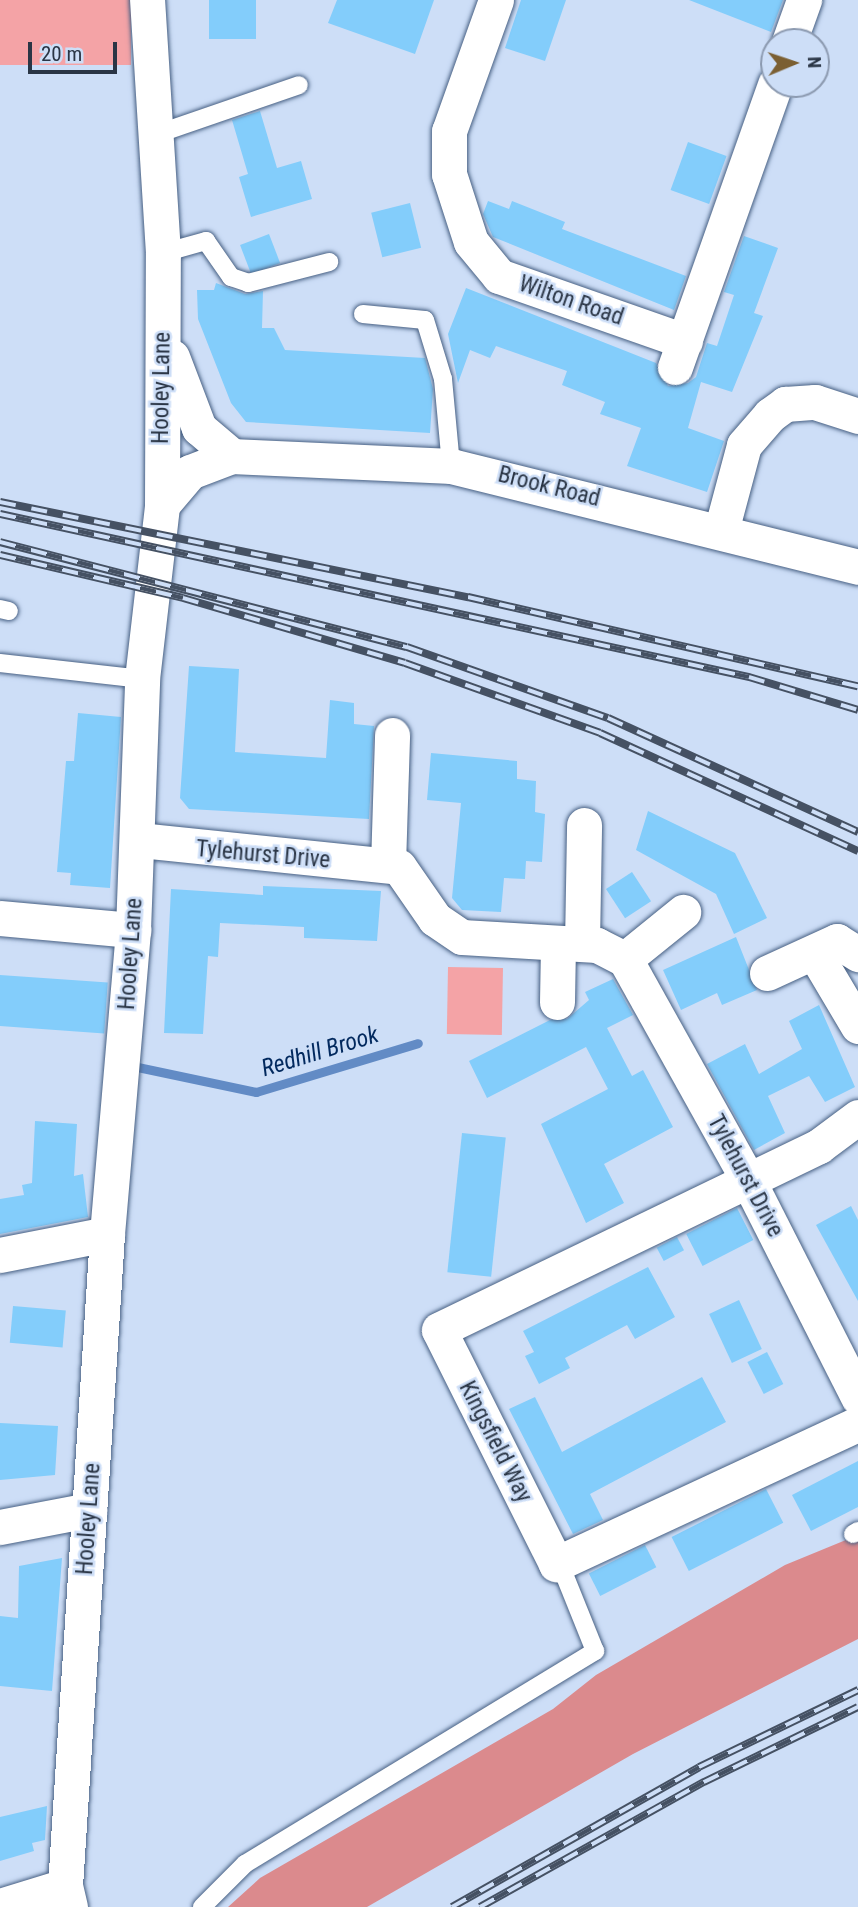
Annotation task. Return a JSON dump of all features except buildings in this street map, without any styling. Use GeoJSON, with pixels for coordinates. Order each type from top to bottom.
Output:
{"type":"FeatureCollection","features":[{"type":"Feature","properties":{"kind":"street","name":"Hooley Lane"},"geometry":{"type":"LineString","coordinates":[[67,1896],[107,1234],[139,840],[142,679],[162,505],[163,253],[147,0]]}},
{"type":"Feature","properties":{"kind":"street","name":"Wilton Road"},"geometry":{"type":"LineString","coordinates":[[496,0],[449,131],[449,174],[471,242],[499,276],[680,354],[770,98]]}},
{"type":"Feature","properties":{"kind":"street"},"geometry":{"type":"LineString","coordinates":[[794,28],[804,0]]}},
{"type":"Feature","properties":{"kind":"street"},"geometry":{"type":"LineString","coordinates":[[163,326],[199,428],[232,456]]}},
{"type":"Feature","properties":{"kind":"street"},"geometry":{"type":"LineString","coordinates":[[721,531],[744,445],[770,415],[786,404],[815,402],[858,416]]}},
{"type":"Feature","properties":{"kind":"street","name":"Brook Road"},"geometry":{"type":"LineString","coordinates":[[162,505],[190,472],[232,456],[451,466],[858,567]]}},
{"type":"Feature","properties":{"kind":"street"},"geometry":{"type":"LineString","coordinates":[[392,736],[388,865],[410,878],[445,929],[479,941],[570,944],[625,959],[682,912]]}},
{"type":"Feature","properties":{"kind":"street"},"geometry":{"type":"LineString","coordinates":[[557,1002],[570,944],[584,825]]}},
{"type":"Feature","properties":{"kind":"street","name":"Tylehurst Drive"},"geometry":{"type":"LineString","coordinates":[[139,840],[388,865]]}},
{"type":"Feature","properties":{"kind":"street"},"geometry":{"type":"LineString","coordinates":[[0,918],[133,930]]}},
{"type":"Feature","properties":{"kind":"street"},"geometry":{"type":"LineString","coordinates":[[767,973],[837,941],[858,954]]}},
{"type":"Feature","properties":{"kind":"street"},"geometry":{"type":"LineString","coordinates":[[814,952],[858,1026]]}},
{"type":"Feature","properties":{"kind":"street","name":"Tylehurst Drive"},"geometry":{"type":"LineString","coordinates":[[625,959],[747,1178],[858,1397]]}},
{"type":"Feature","properties":{"kind":"street"},"geometry":{"type":"LineString","coordinates":[[747,1178],[819,1146],[858,1117]]}},
{"type":"Feature","properties":{"kind":"street","name":"Kingsfield Way"},"geometry":{"type":"LineString","coordinates":[[747,1178],[439,1330],[556,1564],[858,1424]]}},
{"type":"Feature","properties":{"kind":"street"},"geometry":{"type":"LineString","coordinates":[[0,1255],[107,1234]]}},
{"type":"Feature","properties":{"kind":"street"},"geometry":{"type":"LineString","coordinates":[[0,1527],[89,1510]]}},
{"type":"Feature","properties":{"kind":"street"},"geometry":{"type":"LineString","coordinates":[[0,1906],[67,1896]]}},
{"type":"Feature","properties":{"kind":"lane"},"geometry":{"type":"LineString","coordinates":[[157,134],[299,85]]}},
{"type":"Feature","properties":{"kind":"lane"},"geometry":{"type":"LineString","coordinates":[[163,253],[206,241],[231,277],[248,283],[329,262]]}},
{"type":"Feature","properties":{"kind":"lane"},"geometry":{"type":"LineString","coordinates":[[363,314],[425,320],[443,379],[451,466]]}},
{"type":"Feature","properties":{"kind":"lane"},"geometry":{"type":"LineString","coordinates":[[0,663],[142,679]]}},
{"type":"Feature","properties":{"kind":"lane"},"geometry":{"type":"LineString","coordinates":[[202,1907],[245,1864],[596,1651],[566,1579]]}},
{"type":"Feature","properties":{"kind":"shaded area"},"geometry":{"type":"Polygon","coordinates":[[[0,0],[131,0],[131,65],[0,65],[0,0]]]}},
{"type":"Feature","properties":{"kind":"shaded area"},"geometry":{"type":"Polygon","coordinates":[[[448,967],[503,968],[502,1035],[447,1034],[448,967]]]}},
{"type":"Feature","properties":{"kind":"shaded area"},"geometry":{"type":"Polygon","coordinates":[[[858,1535],[858,1639],[633,1754],[367,1907],[228,1907],[260,1878],[553,1709],[596,1675],[785,1565],[858,1535]]]}},
{"type":"Feature","properties":{"kind":"waterway","name":"Redhill Brook"},"geometry":{"type":"LineString","coordinates":[[128,1065],[256,1092],[418,1043]]}},
{"type":"Feature","properties":{"kind":"railway"},"geometry":{"type":"LineString","coordinates":[[0,502],[468,597],[858,686]]}},
{"type":"Feature","properties":{"kind":"railway"},"geometry":{"type":"LineString","coordinates":[[0,514],[749,677],[858,710]]}},
{"type":"Feature","properties":{"kind":"railway"},"geometry":{"type":"LineString","coordinates":[[0,542],[407,647],[608,718],[858,832]]}},
{"type":"Feature","properties":{"kind":"railway"},"geometry":{"type":"LineString","coordinates":[[0,555],[183,598],[405,663],[600,733],[858,851]]}},
{"type":"Feature","properties":{"kind":"railway"},"geometry":{"type":"LineString","coordinates":[[452,1907],[699,1767],[858,1690]]}},
{"type":"Feature","properties":{"kind":"railway"},"geometry":{"type":"LineString","coordinates":[[480,1907],[704,1782],[858,1707]]}}]}
